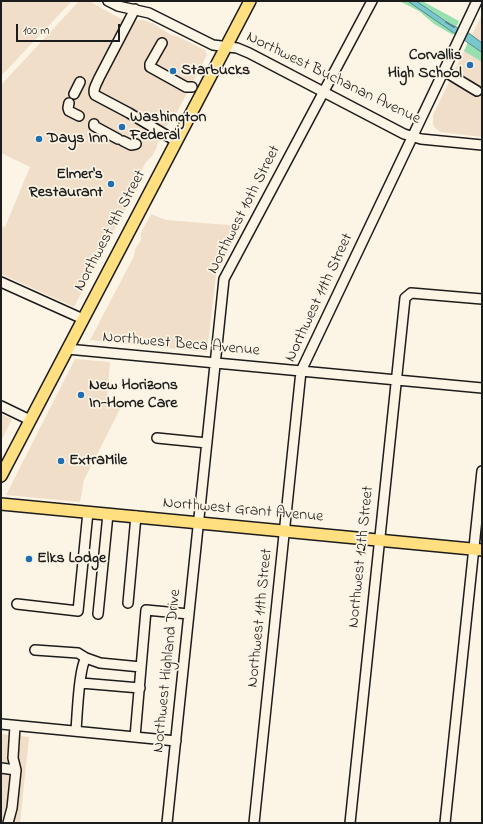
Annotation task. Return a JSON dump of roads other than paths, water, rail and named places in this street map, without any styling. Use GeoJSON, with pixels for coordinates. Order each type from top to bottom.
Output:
{"type":"FeatureCollection","features":[{"type":"Feature","properties":{"kind":"main road","name":"Northwest 9th Street"},"geometry":{"type":"LineString","coordinates":[[1,476],[250,1]]}},
{"type":"Feature","properties":{"kind":"main road","name":"Northwest Grant Avenue"},"geometry":{"type":"LineString","coordinates":[[1,504],[478,550]]}},
{"type":"Feature","properties":{"kind":"street","name":"Northwest Buchanan Avenue"},"geometry":{"type":"LineString","coordinates":[[108,1],[118,6],[135,9],[154,16],[213,44],[237,48],[249,53],[404,134],[421,139],[482,145]]}},
{"type":"Feature","properties":{"kind":"street","name":"Northwest 10th Street"},"geometry":{"type":"LineString","coordinates":[[200,522],[223,286],[226,275],[372,1]]}},
{"type":"Feature","properties":{"kind":"street","name":"Northwest 11th Street"},"geometry":{"type":"LineString","coordinates":[[254,823],[301,371],[477,1]]}},
{"type":"Feature","properties":{"kind":"street"},"geometry":{"type":"LineString","coordinates":[[135,9],[105,65],[94,89],[94,93],[95,95],[176,141]]}},
{"type":"Feature","properties":{"kind":"street"},"geometry":{"type":"LineString","coordinates":[[162,43],[150,64],[150,67],[186,87],[192,87]]}},
{"type":"Feature","properties":{"kind":"street"},"geometry":{"type":"LineString","coordinates":[[444,71],[477,91]]}},
{"type":"Feature","properties":{"kind":"street"},"geometry":{"type":"LineString","coordinates":[[74,94],[80,82]]}},
{"type":"Feature","properties":{"kind":"street"},"geometry":{"type":"LineString","coordinates":[[69,103],[68,111],[79,116]]}},
{"type":"Feature","properties":{"kind":"street"},"geometry":{"type":"LineString","coordinates":[[94,124],[94,126],[120,140],[131,144],[136,144]]}},
{"type":"Feature","properties":{"kind":"street"},"geometry":{"type":"LineString","coordinates":[[1,282],[83,319]]}},
{"type":"Feature","properties":{"kind":"street","name":"Northwest 12th Street"},"geometry":{"type":"LineString","coordinates":[[350,823],[404,301],[406,296],[411,293],[482,299]]}},
{"type":"Feature","properties":{"kind":"street","name":"Northwest Beca Avenue"},"geometry":{"type":"LineString","coordinates":[[68,349],[482,388]]}},
{"type":"Feature","properties":{"kind":"street"},"geometry":{"type":"LineString","coordinates":[[1,406],[30,420]]}},
{"type":"Feature","properties":{"kind":"street"},"geometry":{"type":"LineString","coordinates":[[156,438],[207,443]]}},
{"type":"Feature","properties":{"kind":"street"},"geometry":{"type":"LineString","coordinates":[[445,823],[478,550],[482,471]]}},
{"type":"Feature","properties":{"kind":"street"},"geometry":{"type":"LineString","coordinates":[[17,604],[78,611],[88,512]]}},
{"type":"Feature","properties":{"kind":"street"},"geometry":{"type":"LineString","coordinates":[[98,614],[108,514]]}},
{"type":"Feature","properties":{"kind":"street"},"geometry":{"type":"LineString","coordinates":[[128,603],[136,516]]}},
{"type":"Feature","properties":{"kind":"street","name":"Northwest Highland Drive"},"geometry":{"type":"LineString","coordinates":[[167,823],[200,522]]}},
{"type":"Feature","properties":{"kind":"street"},"geometry":{"type":"LineString","coordinates":[[136,737],[146,610],[189,614]]}},
{"type":"Feature","properties":{"kind":"street"},"geometry":{"type":"LineString","coordinates":[[35,650],[78,653],[86,658],[110,664],[141,667]]}},
{"type":"Feature","properties":{"kind":"street"},"geometry":{"type":"LineString","coordinates":[[76,732],[80,683],[83,662],[86,658]]}},
{"type":"Feature","properties":{"kind":"street"},"geometry":{"type":"LineString","coordinates":[[80,683],[140,688]]}},
{"type":"Feature","properties":{"kind":"street"},"geometry":{"type":"LineString","coordinates":[[1,724],[176,741]]}},
{"type":"Feature","properties":{"kind":"street"},"geometry":{"type":"LineString","coordinates":[[8,823],[12,808],[16,770],[13,758],[15,726]]}},
{"type":"Feature","properties":{"kind":"street"},"geometry":{"type":"LineString","coordinates":[[1,768],[16,770]]}},
{"type":"Feature","properties":{"kind":"water"},"geometry":{"type":"Polygon","coordinates":[[[408,1],[416,1],[450,24],[470,34],[482,43],[482,52],[408,1]]]}},
{"type":"Feature","properties":{"kind":"waterway"},"geometry":{"type":"LineString","coordinates":[[446,22],[454,27]]}},
{"type":"Feature","properties":{"kind":"place","name":"Corvallis High School"},"geometry":{"type":"Point","coordinates":[470,65]}},
{"type":"Feature","properties":{"kind":"place","name":"Starbucks"},"geometry":{"type":"Point","coordinates":[173,71]}},
{"type":"Feature","properties":{"kind":"place","name":"Washington Federal"},"geometry":{"type":"Point","coordinates":[122,127]}},
{"type":"Feature","properties":{"kind":"place","name":"Days Inn"},"geometry":{"type":"Point","coordinates":[39,139]}},
{"type":"Feature","properties":{"kind":"place","name":"Elmer's Restaurant"},"geometry":{"type":"Point","coordinates":[111,184]}},
{"type":"Feature","properties":{"kind":"place","name":"New Horizons In-Home Care"},"geometry":{"type":"Point","coordinates":[81,395]}},
{"type":"Feature","properties":{"kind":"place","name":"ExtraMile"},"geometry":{"type":"Point","coordinates":[61,461]}},
{"type":"Feature","properties":{"kind":"place","name":"Elks Lodge"},"geometry":{"type":"Point","coordinates":[29,559]}}]}
